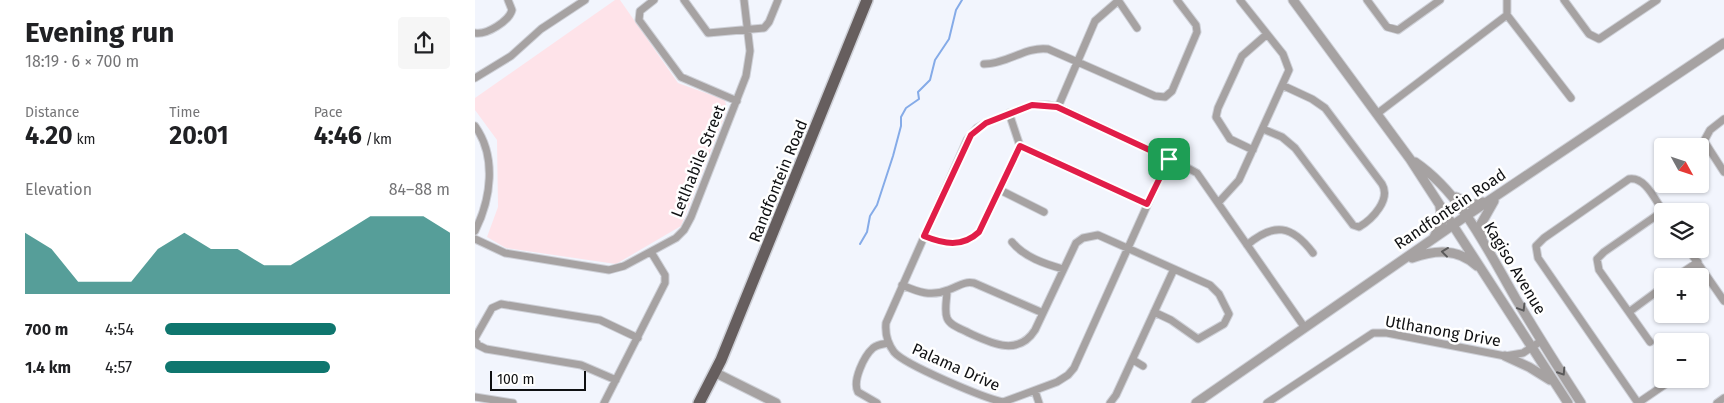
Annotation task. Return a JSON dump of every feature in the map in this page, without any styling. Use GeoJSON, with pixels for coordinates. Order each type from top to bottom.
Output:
{"type":"FeatureCollection","features":[{"type":"Feature","properties":{"kind":"main road","name":"Randfontein Road"},"geometry":{"type":"LineString","coordinates":[[699,403],[716,374],[867,0]]}},
{"type":"Feature","properties":{"kind":"street"},"geometry":{"type":"LineString","coordinates":[[475,33],[485,33],[508,17],[511,10],[508,0]]}},
{"type":"Feature","properties":{"kind":"street"},"geometry":{"type":"LineString","coordinates":[[475,78],[511,56],[541,29],[585,0]]}},
{"type":"Feature","properties":{"kind":"street"},"geometry":{"type":"LineString","coordinates":[[654,0],[640,11],[639,20],[677,74],[685,81],[737,101]]}},
{"type":"Feature","properties":{"kind":"street"},"geometry":{"type":"LineString","coordinates":[[684,0],[708,33],[749,31],[767,25],[778,0]]}},
{"type":"Feature","properties":{"kind":"street","name":"Letlhabile Street"},"geometry":{"type":"LineString","coordinates":[[475,239],[505,253],[609,270],[624,266],[675,238],[688,224],[737,101],[748,68],[749,31],[744,0]]}},
{"type":"Feature","properties":{"kind":"street"},"geometry":{"type":"LineString","coordinates":[[1057,107],[1095,21],[1118,0],[1137,28]]}},
{"type":"Feature","properties":{"kind":"street"},"geometry":{"type":"LineString","coordinates":[[984,64],[1001,63],[1045,48],[1155,96],[1165,97],[1172,92],[1197,32],[1196,25],[1177,0]]}},
{"type":"Feature","properties":{"kind":"street"},"geometry":{"type":"LineString","coordinates":[[1219,203],[1235,187],[1288,75],[1288,64],[1240,0]]}},
{"type":"Feature","properties":{"kind":"street","name":"Kagiso Avenue"},"geometry":{"type":"LineString","coordinates":[[1293,0],[1410,159],[1568,403]]}},
{"type":"Feature","properties":{"kind":"street"},"geometry":{"type":"LineString","coordinates":[[1367,0],[1387,27],[1398,30],[1440,0]]}},
{"type":"Feature","properties":{"kind":"street"},"geometry":{"type":"LineString","coordinates":[[1507,0],[1507,15],[1571,98]]}},
{"type":"Feature","properties":{"kind":"street"},"geometry":{"type":"LineString","coordinates":[[1564,0],[1589,34],[1599,39],[1657,0]]}},
{"type":"Feature","properties":{"kind":"street"},"geometry":{"type":"LineString","coordinates":[[1378,113],[1507,15]]}},
{"type":"Feature","properties":{"kind":"street"},"geometry":{"type":"LineString","coordinates":[[1253,150],[1230,139],[1216,117],[1218,108],[1242,56],[1267,35]]}},
{"type":"Feature","properties":{"kind":"street","name":"Randfontein Road"},"geometry":{"type":"LineString","coordinates":[[1196,403],[1466,216],[1724,43]]}},
{"type":"Feature","properties":{"kind":"street"},"geometry":{"type":"LineString","coordinates":[[1263,129],[1282,137],[1295,148],[1353,225],[1359,227],[1367,222],[1384,200],[1385,192],[1382,184],[1325,108],[1312,99],[1284,86]]}},
{"type":"Feature","properties":{"kind":"street","name":"Palama Drive"},"geometry":{"type":"LineString","coordinates":[[1169,159],[1071,372],[1064,378],[1003,403],[901,359],[889,343],[886,323],[971,135],[986,123],[1032,105],[1057,107],[1169,159],[1197,174],[1305,328]]}},
{"type":"Feature","properties":{"kind":"street"},"geometry":{"type":"LineString","coordinates":[[924,236],[939,242],[952,244],[976,235],[983,227],[1020,146],[1009,113]]}},
{"type":"Feature","properties":{"kind":"street"},"geometry":{"type":"LineString","coordinates":[[1724,119],[1709,130],[1705,141],[1724,172]]}},
{"type":"Feature","properties":{"kind":"street"},"geometry":{"type":"LineString","coordinates":[[475,126],[484,140],[487,153],[489,190],[487,204],[475,231]]}},
{"type":"Feature","properties":{"kind":"street"},"geometry":{"type":"LineString","coordinates":[[1020,146],[1147,204]]}},
{"type":"Feature","properties":{"kind":"street","name":"Kagiso Avenue"},"geometry":{"type":"LineString","coordinates":[[1410,159],[1445,187],[1466,216],[1541,341],[1581,403]]}},
{"type":"Feature","properties":{"kind":"street"},"geometry":{"type":"LineString","coordinates":[[1657,203],[1644,185],[1637,179],[1629,179],[1544,238],[1536,246],[1538,258],[1638,403],[1660,388]]}},
{"type":"Feature","properties":{"kind":"street"},"geometry":{"type":"LineString","coordinates":[[1445,187],[1458,200],[1467,204],[1478,204],[1497,196]]}},
{"type":"Feature","properties":{"kind":"street"},"geometry":{"type":"LineString","coordinates":[[1000,190],[1044,212]]}},
{"type":"Feature","properties":{"kind":"street"},"geometry":{"type":"LineString","coordinates":[[1485,247],[1481,233],[1481,224],[1486,212],[1497,196]]}},
{"type":"Feature","properties":{"kind":"street"},"geometry":{"type":"LineString","coordinates":[[1433,239],[1442,222],[1439,202]]}},
{"type":"Feature","properties":{"kind":"street"},"geometry":{"type":"LineString","coordinates":[[1649,342],[1599,270],[1597,259],[1603,252],[1654,217]]}},
{"type":"Feature","properties":{"kind":"street"},"geometry":{"type":"LineString","coordinates":[[1247,245],[1268,230],[1281,230],[1300,236],[1313,253]]}},
{"type":"Feature","properties":{"kind":"street"},"geometry":{"type":"LineString","coordinates":[[947,290],[946,315],[948,321],[956,327],[996,345],[1008,347],[1028,339],[1043,313],[1075,243],[1083,238],[1098,235],[1214,288],[1228,310],[1227,321],[1197,339],[1171,320],[1154,312]]}},
{"type":"Feature","properties":{"kind":"street"},"geometry":{"type":"LineString","coordinates":[[1012,242],[1019,250],[1048,265],[1063,269]]}},
{"type":"Feature","properties":{"kind":"street"},"geometry":{"type":"LineString","coordinates":[[604,403],[665,283],[665,275],[651,252]]}},
{"type":"Feature","properties":{"kind":"street"},"geometry":{"type":"LineString","coordinates":[[1401,262],[1427,252],[1447,252],[1464,256],[1484,273]]}},
{"type":"Feature","properties":{"kind":"street"},"geometry":{"type":"LineString","coordinates":[[1694,258],[1724,301]]}},
{"type":"Feature","properties":{"kind":"street"},"geometry":{"type":"LineString","coordinates":[[1688,268],[1697,262]]}},
{"type":"Feature","properties":{"kind":"street"},"geometry":{"type":"LineString","coordinates":[[1110,403],[1133,360],[1175,269]]}},
{"type":"Feature","properties":{"kind":"street"},"geometry":{"type":"LineString","coordinates":[[903,285],[926,294],[947,290],[964,282],[974,283],[1043,313]]}},
{"type":"Feature","properties":{"kind":"street"},"geometry":{"type":"LineString","coordinates":[[1629,312],[1654,294]]}},
{"type":"Feature","properties":{"kind":"street"},"geometry":{"type":"LineString","coordinates":[[616,380],[581,365],[486,349],[478,345],[475,339],[492,308],[501,304],[600,320],[638,338]]}},
{"type":"Feature","properties":{"kind":"street","name":"Utlhanong Drive"},"geometry":{"type":"LineString","coordinates":[[1267,403],[1373,333],[1387,333],[1505,356],[1519,355],[1541,341]]}},
{"type":"Feature","properties":{"kind":"street"},"geometry":{"type":"LineString","coordinates":[[877,403],[858,392],[856,382],[871,350],[877,345],[889,343]]}},
{"type":"Feature","properties":{"kind":"street"},"geometry":{"type":"LineString","coordinates":[[1505,356],[1535,370],[1556,385]]}},
{"type":"Feature","properties":{"kind":"street"},"geometry":{"type":"LineString","coordinates":[[1133,360],[1143,366]]}},
{"type":"Feature","properties":{"kind":"street"},"geometry":{"type":"LineString","coordinates":[[716,374],[776,403]]}},
{"type":"Feature","properties":{"kind":"street"},"geometry":{"type":"LineString","coordinates":[[1035,391],[1039,403]]}},
{"type":"Feature","properties":{"kind":"street"},"geometry":{"type":"LineString","coordinates":[[475,397],[510,403]]}},
{"type":"Feature","properties":{"kind":"street"},"geometry":{"type":"LineString","coordinates":[[1717,403],[1724,398]]}},
{"type":"Feature","properties":{"kind":"shaded area"},"geometry":{"type":"Polygon","coordinates":[[[615,0],[620,0],[678,83],[725,100],[727,110],[681,226],[616,264],[506,248],[487,237],[498,207],[497,140],[475,110],[475,98],[615,0]]]}},
{"type":"Feature","properties":{"kind":"waterway"},"geometry":{"type":"LineString","coordinates":[[860,244],[867,232],[870,216],[877,205],[893,156],[901,126],[901,117],[906,108],[919,99],[918,92],[930,80],[935,60],[949,39],[956,10],[962,0]]}},
{"type":"Feature","properties":{"kind":"route"},"geometry":{"type":"LineString","coordinates":[[1032,105],[1057,107],[1169,159],[1147,204],[1020,146],[983,227],[976,235],[952,244],[945,244],[924,236],[967,140],[971,135],[977,128],[986,123],[1032,105]]}}]}
